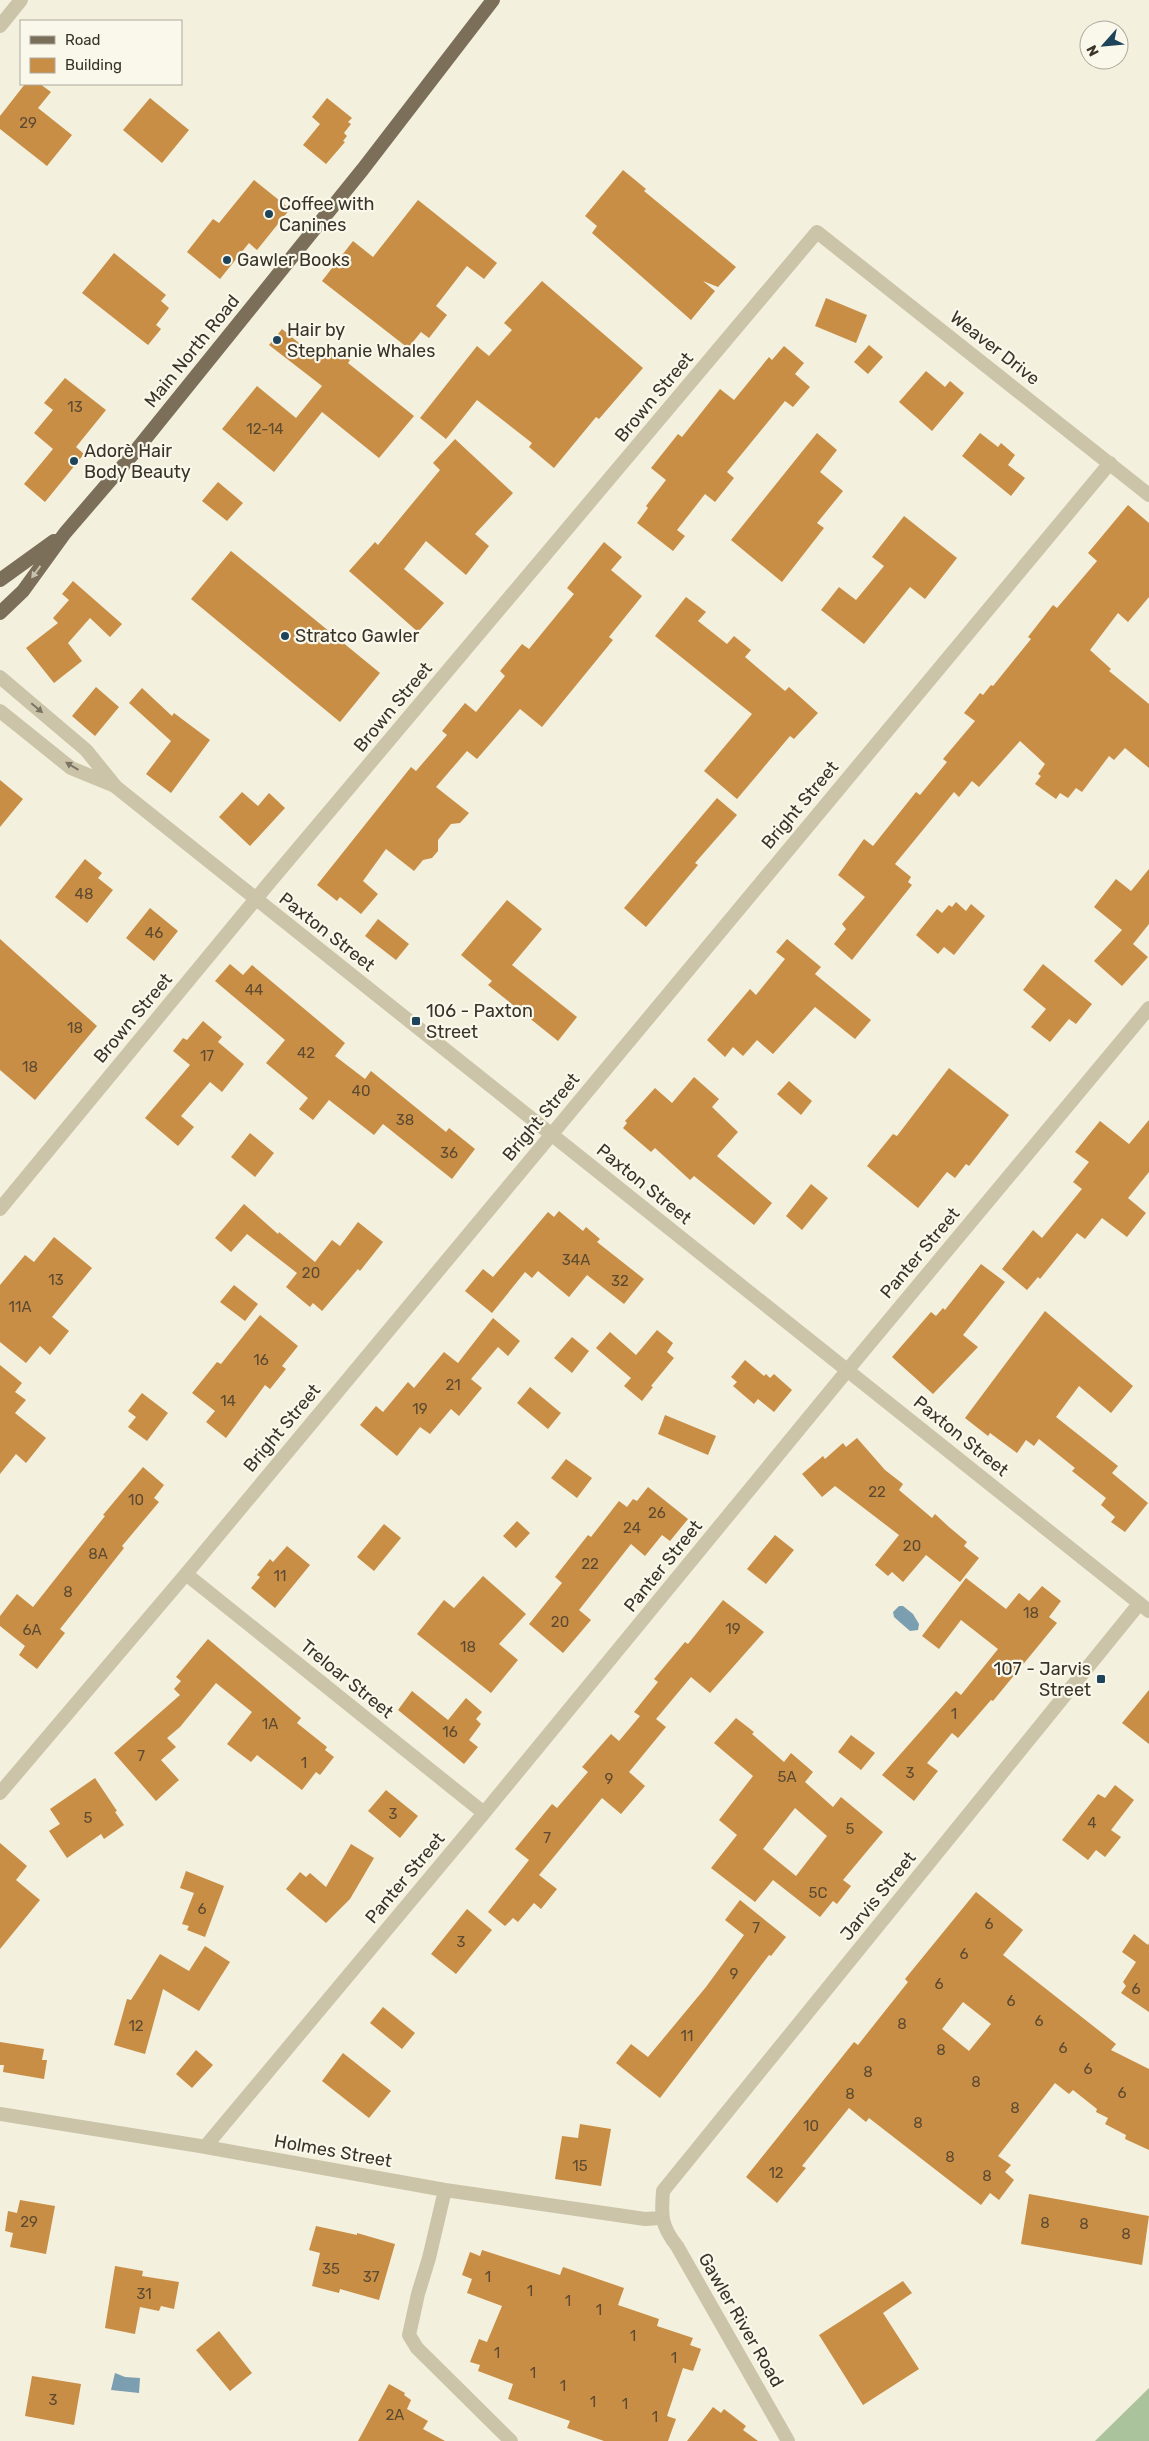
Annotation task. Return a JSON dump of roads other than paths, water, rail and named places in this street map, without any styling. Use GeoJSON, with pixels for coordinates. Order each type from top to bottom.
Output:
{"type":"FeatureCollection","features":[{"type":"Feature","properties":{"kind":"main road","name":"Main North Road"},"geometry":{"type":"LineString","coordinates":[[0,613],[22,591],[65,533],[133,454],[363,169],[493,0]]}},
{"type":"Feature","properties":{"kind":"main road","name":"Main North Road"},"geometry":{"type":"LineString","coordinates":[[0,580],[65,533]]}},
{"type":"Feature","properties":{"kind":"street"},"geometry":{"type":"LineString","coordinates":[[0,26],[21,0]]}},
{"type":"Feature","properties":{"kind":"street","name":"Weaver Drive"},"geometry":{"type":"LineString","coordinates":[[817,232],[1149,495]]}},
{"type":"Feature","properties":{"kind":"street","name":"Brown Street"},"geometry":{"type":"LineString","coordinates":[[0,1209],[256,899],[817,232]]}},
{"type":"Feature","properties":{"kind":"street","name":"Bright Street"},"geometry":{"type":"LineString","coordinates":[[0,1793],[186,1574],[1110,463]]}},
{"type":"Feature","properties":{"kind":"street","name":"Paxton Street"},"geometry":{"type":"LineString","coordinates":[[0,677],[86,750],[116,787],[1144,1607]]}},
{"type":"Feature","properties":{"kind":"street","name":"Paxton Street"},"geometry":{"type":"LineString","coordinates":[[0,711],[71,768],[116,787]]}},
{"type":"Feature","properties":{"kind":"street","name":"Panter Street"},"geometry":{"type":"LineString","coordinates":[[205,2147],[484,1814],[848,1370],[1149,1008]]}},
{"type":"Feature","properties":{"kind":"street","name":"Treloar Street"},"geometry":{"type":"LineString","coordinates":[[186,1574],[484,1814]]}},
{"type":"Feature","properties":{"kind":"street","name":"Jarvis Street"},"geometry":{"type":"LineString","coordinates":[[661,2218],[663,2191],[1144,1607]]}},
{"type":"Feature","properties":{"kind":"street","name":"Holmes Street"},"geometry":{"type":"LineString","coordinates":[[0,2114],[205,2147],[446,2190],[645,2219],[661,2218]]}},
{"type":"Feature","properties":{"kind":"street"},"geometry":{"type":"LineString","coordinates":[[446,2190],[409,2335],[417,2348],[511,2441]]}},
{"type":"Feature","properties":{"kind":"street","name":"Gawler River Road"},"geometry":{"type":"LineString","coordinates":[[661,2218],[788,2441]]}},
{"type":"Feature","properties":{"kind":"water"},"geometry":{"type":"Polygon","coordinates":[[[899,1606],[903,1606],[913,1614],[919,1624],[918,1630],[910,1631],[894,1617],[893,1612],[899,1606]]]}},
{"type":"Feature","properties":{"kind":"water"},"geometry":{"type":"Polygon","coordinates":[[[115,2373],[125,2377],[140,2378],[139,2393],[111,2390],[115,2373]]]}},
{"type":"Feature","properties":{"kind":"place","name":"Coffee with Canines"},"geometry":{"type":"Point","coordinates":[269,214]}},
{"type":"Feature","properties":{"kind":"place","name":"Gawler Books"},"geometry":{"type":"Point","coordinates":[227,260]}},
{"type":"Feature","properties":{"kind":"place","name":"Hair by Stephanie Whales"},"geometry":{"type":"Point","coordinates":[277,340]}},
{"type":"Feature","properties":{"kind":"place","name":"Adorè Hair Body Beauty"},"geometry":{"type":"Point","coordinates":[74,461]}},
{"type":"Feature","properties":{"kind":"place","name":"Stratco Gawler"},"geometry":{"type":"Point","coordinates":[285,636]}},
{"type":"Feature","properties":{"kind":"place","name":"106 - Paxton Street"},"geometry":{"type":"Point","coordinates":[416,1021]}},
{"type":"Feature","properties":{"kind":"place","name":"107 - Jarvis Street"},"geometry":{"type":"Point","coordinates":[1101,1679]}}]}
